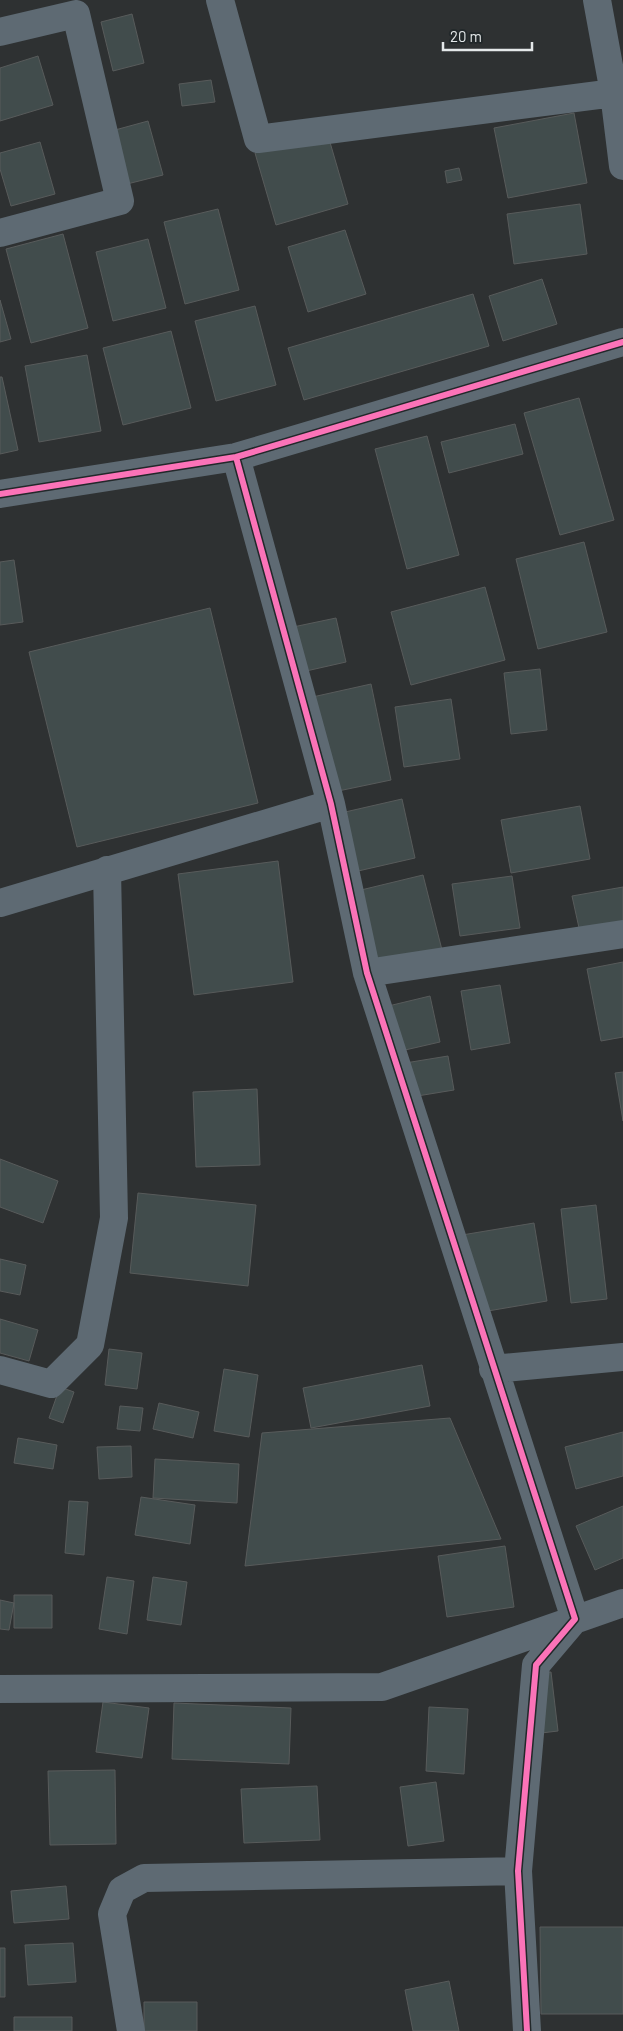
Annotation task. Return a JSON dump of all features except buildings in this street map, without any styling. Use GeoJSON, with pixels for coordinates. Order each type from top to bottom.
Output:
{"type":"FeatureCollection","features":[{"type":"Feature","properties":{"kind":"street"},"geometry":{"type":"LineString","coordinates":[[220,0],[258,140],[614,93]]}},
{"type":"Feature","properties":{"kind":"street"},"geometry":{"type":"LineString","coordinates":[[598,0],[614,93],[623,166]]}},
{"type":"Feature","properties":{"kind":"street"},"geometry":{"type":"LineString","coordinates":[[0,32],[76,14],[120,201],[0,233]]}},
{"type":"Feature","properties":{"kind":"street"},"geometry":{"type":"LineString","coordinates":[[0,494],[236,458],[623,342]]}},
{"type":"Feature","properties":{"kind":"street"},"geometry":{"type":"LineString","coordinates":[[236,458],[331,804],[368,973],[493,1369],[575,1619]]}},
{"type":"Feature","properties":{"kind":"street"},"geometry":{"type":"LineString","coordinates":[[0,904],[107,870],[331,804]]}},
{"type":"Feature","properties":{"kind":"street"},"geometry":{"type":"LineString","coordinates":[[0,1370],[51,1384],[90,1344],[114,1218],[107,870]]}},
{"type":"Feature","properties":{"kind":"street"},"geometry":{"type":"LineString","coordinates":[[368,973],[623,934]]}},
{"type":"Feature","properties":{"kind":"street"},"geometry":{"type":"LineString","coordinates":[[493,1369],[623,1357]]}},
{"type":"Feature","properties":{"kind":"street"},"geometry":{"type":"LineString","coordinates":[[0,1689],[382,1687],[623,1604]]}},
{"type":"Feature","properties":{"kind":"street"},"geometry":{"type":"LineString","coordinates":[[527,2031],[518,1872],[536,1665],[575,1619]]}},
{"type":"Feature","properties":{"kind":"street"},"geometry":{"type":"LineString","coordinates":[[131,2031],[112,1914],[122,1890],[144,1878],[518,1872]]}},
{"type":"Feature","properties":{"kind":"cycle path"},"geometry":{"type":"LineString","coordinates":[[0,494],[236,457],[623,342]]}},
{"type":"Feature","properties":{"kind":"cycle path"},"geometry":{"type":"LineString","coordinates":[[236,457],[331,804],[367,973],[575,1619],[536,1665],[518,1871],[527,2031]]}}]}
